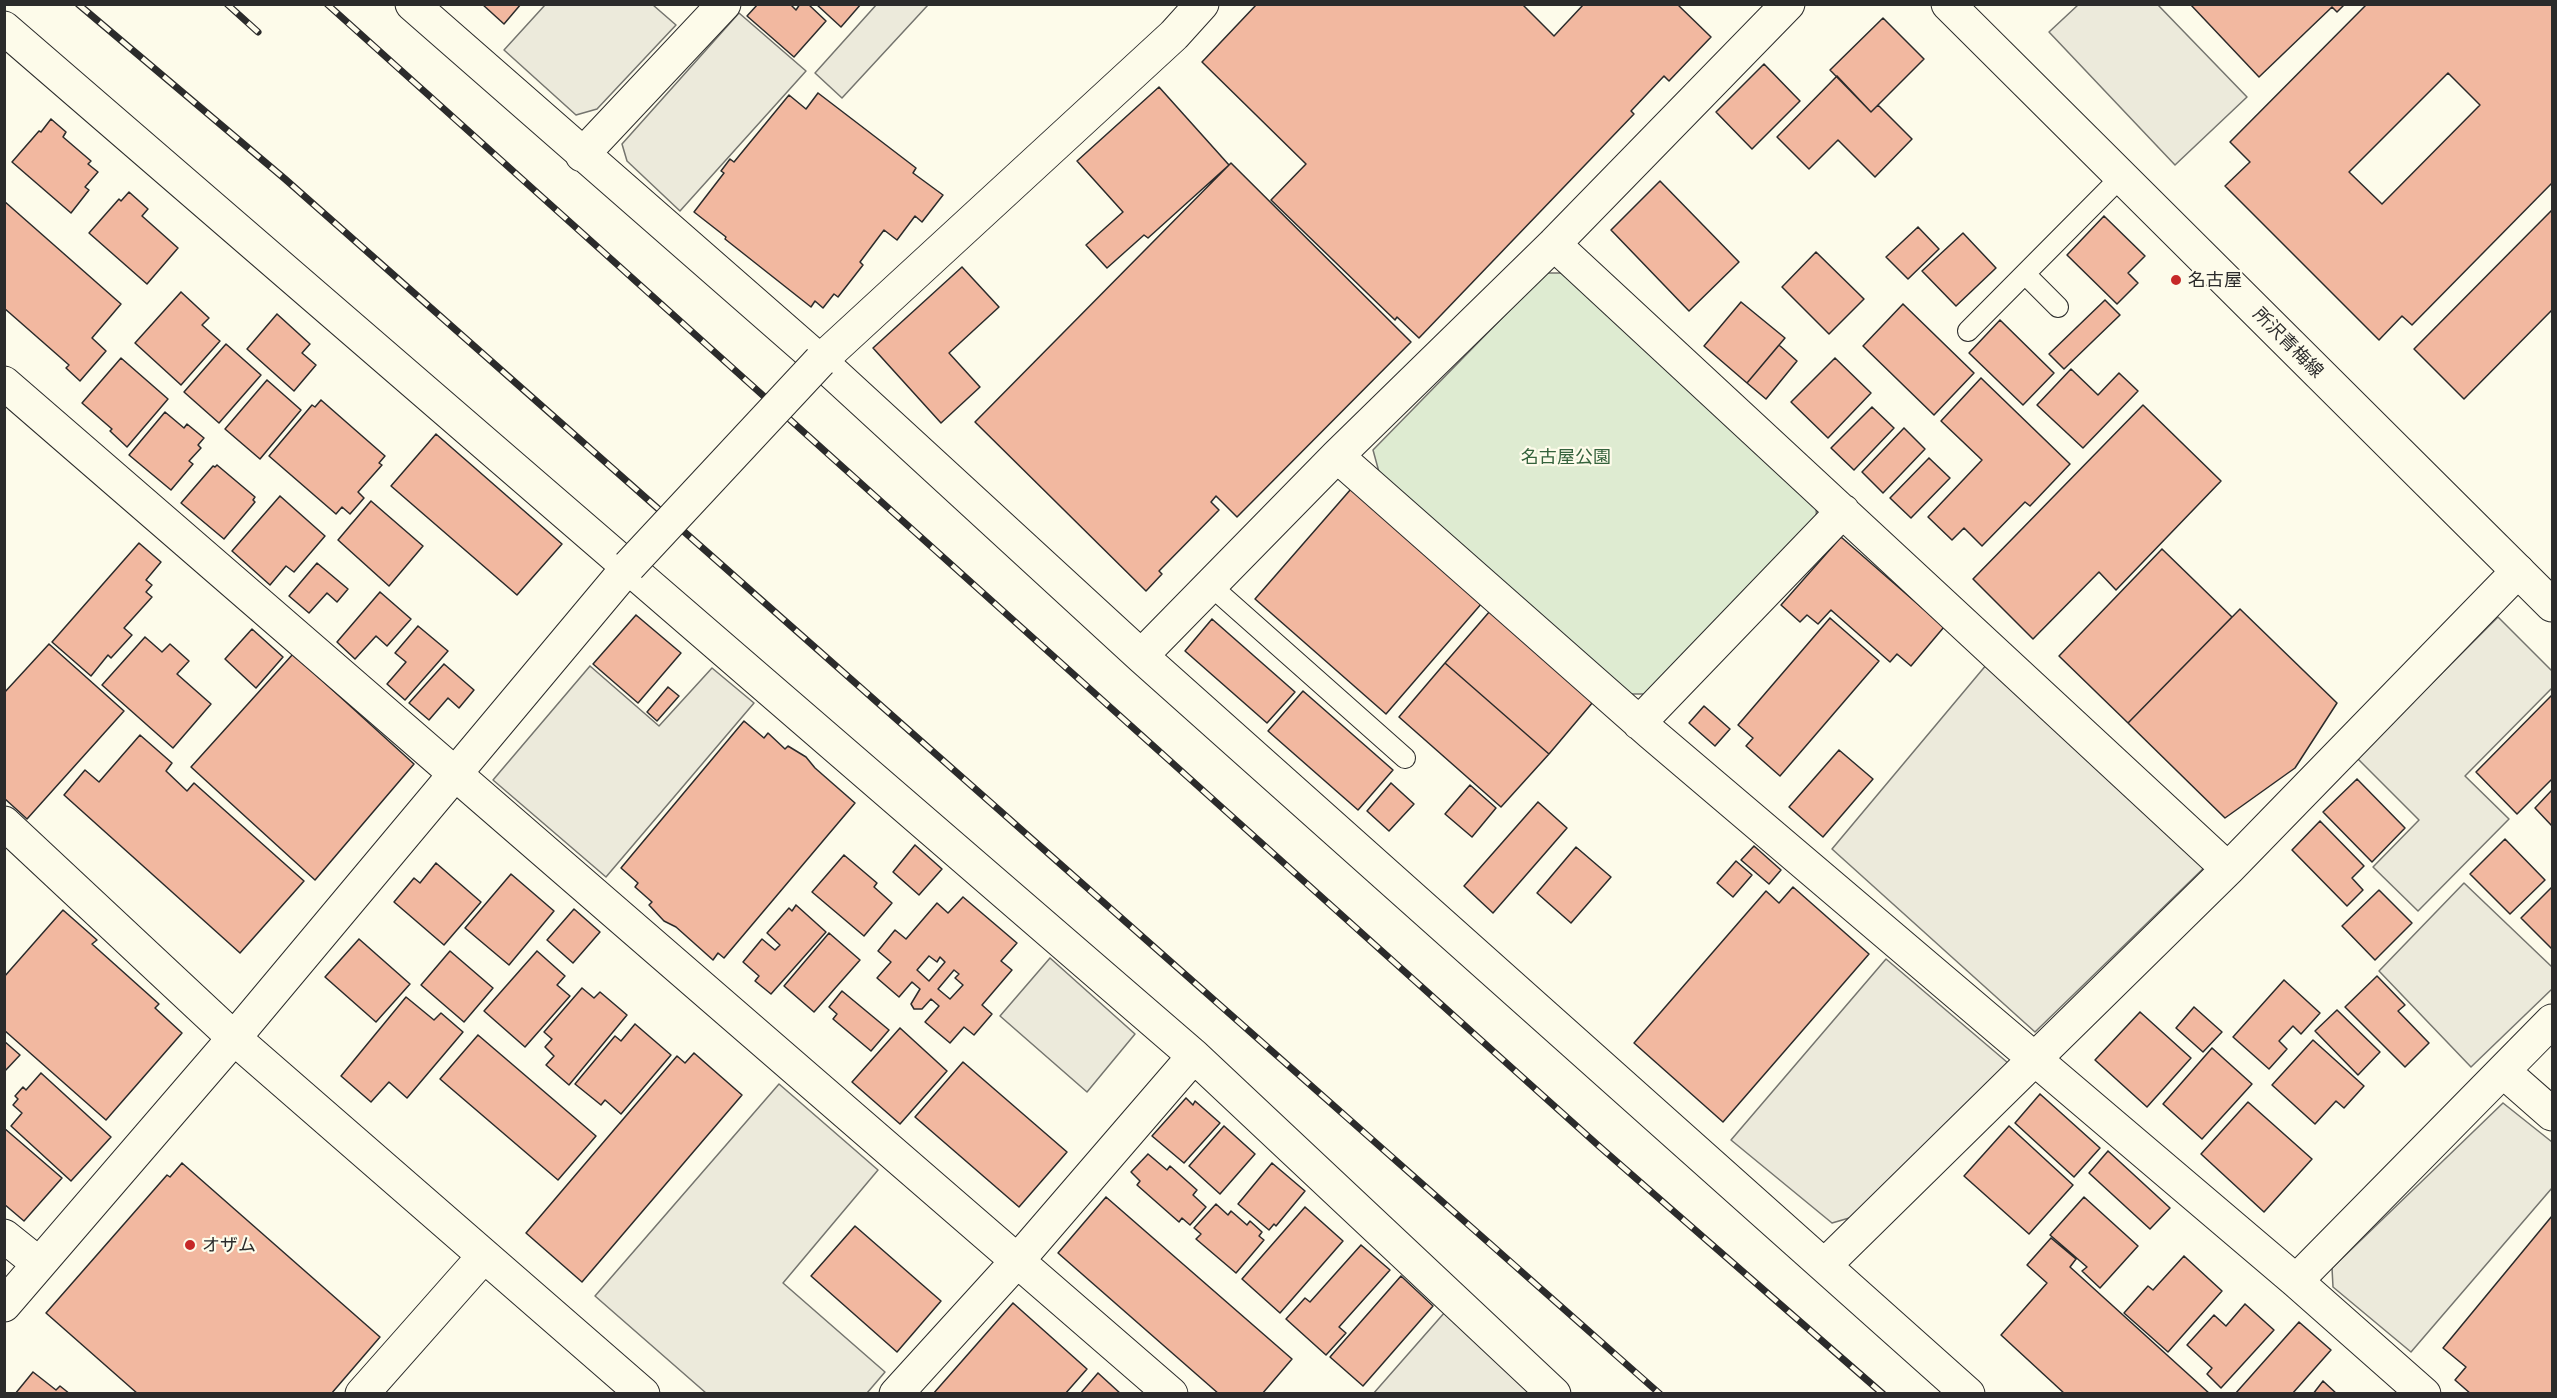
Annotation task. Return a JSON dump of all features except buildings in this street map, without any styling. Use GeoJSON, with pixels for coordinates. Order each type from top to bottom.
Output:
{"type":"FeatureCollection","features":[{"type":"Feature","properties":{"kind":"street"},"geometry":{"type":"LineString","coordinates":[[412,4],[820,361],[1142,656],[1968,1394]]}},
{"type":"Feature","properties":{"kind":"street"},"geometry":{"type":"LineString","coordinates":[[582,155],[724,4]]}},
{"type":"Feature","properties":{"kind":"street"},"geometry":{"type":"LineString","coordinates":[[4,1305],[234,1038],[629,566],[820,361],[1173,35],[1202,4]]}},
{"type":"Feature","properties":{"kind":"street"},"geometry":{"type":"LineString","coordinates":[[1142,656],[1337,456],[1554,244],[1788,4]]}},
{"type":"Feature","properties":{"kind":"street","name":"所沢青梅線"},"geometry":{"type":"LineString","coordinates":[[1948,4],[2553,605]]}},
{"type":"Feature","properties":{"kind":"street"},"geometry":{"type":"LineString","coordinates":[[4,28],[1194,1056],[1554,1394]]}},
{"type":"Feature","properties":{"kind":"street"},"geometry":{"type":"LineString","coordinates":[[1554,244],[2228,869]]}},
{"type":"Feature","properties":{"kind":"street"},"geometry":{"type":"LineString","coordinates":[[4,383],[457,773],[1171,1394]]}},
{"type":"Feature","properties":{"kind":"street"},"geometry":{"type":"LineString","coordinates":[[1337,456],[1639,723],[2296,1281],[2424,1394]]}},
{"type":"Feature","properties":{"kind":"street"},"geometry":{"type":"LineString","coordinates":[[1639,723],[1843,511]]}},
{"type":"Feature","properties":{"kind":"street"},"geometry":{"type":"LineString","coordinates":[[1825,1265],[2228,869],[2518,571]]}},
{"type":"Feature","properties":{"kind":"street"},"geometry":{"type":"LineString","coordinates":[[4,823],[234,1038],[643,1394]]}},
{"type":"Feature","properties":{"kind":"street"},"geometry":{"type":"LineString","coordinates":[[2296,1281],[2553,1021]]}},
{"type":"Feature","properties":{"kind":"street"},"geometry":{"type":"LineString","coordinates":[[896,1394],[1018,1260],[1194,1056]]}},
{"type":"Feature","properties":{"kind":"street"},"geometry":{"type":"LineString","coordinates":[[2503,1071],[2553,1114]]}},
{"type":"Feature","properties":{"kind":"street"},"geometry":{"type":"LineString","coordinates":[[4,1236],[39,1264]]}},
{"type":"Feature","properties":{"kind":"street"},"geometry":{"type":"LineString","coordinates":[[362,1394],[484,1256]]}},
{"type":"Feature","properties":{"kind":"lane"},"geometry":{"type":"LineString","coordinates":[[1968,331],[2121,177]]}},
{"type":"Feature","properties":{"kind":"lane"},"geometry":{"type":"LineString","coordinates":[[2025,274],[2058,307]]}},
{"type":"Feature","properties":{"kind":"lane"},"geometry":{"type":"LineString","coordinates":[[1211,586],[1405,758]]}},
{"type":"Feature","properties":{"kind":"green space","name":"名古屋公園"},"geometry":{"type":"Polygon","coordinates":[[[1546,273],[1564,273],[1816,507],[1817,525],[1650,694],[1630,694],[1379,472],[1373,450],[1546,273]]]}},
{"type":"Feature","properties":{"kind":"shaded area"},"geometry":{"type":"Polygon","coordinates":[[[877,4],[928,5],[842,98],[815,73],[877,4]]]}},
{"type":"Feature","properties":{"kind":"shaded area"},"geometry":{"type":"Polygon","coordinates":[[[545,5],[653,5],[676,25],[597,109],[576,115],[504,50],[545,5]]]}},
{"type":"Feature","properties":{"kind":"shaded area"},"geometry":{"type":"Polygon","coordinates":[[[2078,5],[2158,5],[2247,97],[2175,165],[2049,32],[2078,5]]]}},
{"type":"Feature","properties":{"kind":"shaded area"},"geometry":{"type":"Polygon","coordinates":[[[739,13],[806,71],[680,211],[627,161],[622,144],[739,13]]]}},
{"type":"Feature","properties":{"kind":"shaded area"},"geometry":{"type":"Polygon","coordinates":[[[2498,617],[2552,671],[2552,688],[2465,776],[2509,819],[2418,911],[2373,867],[2419,820],[2357,758],[2498,617]]]}},
{"type":"Feature","properties":{"kind":"shaded area"},"geometry":{"type":"Polygon","coordinates":[[[1987,664],[2212,860],[2035,1032],[1832,849],[1987,664]]]}},
{"type":"Feature","properties":{"kind":"shaded area"},"geometry":{"type":"Polygon","coordinates":[[[590,666],[659,726],[712,668],[754,703],[606,877],[493,780],[590,666]]]}},
{"type":"Feature","properties":{"kind":"shaded area"},"geometry":{"type":"Polygon","coordinates":[[[2464,883],[2552,967],[2552,989],[2471,1067],[2379,971],[2464,883]]]}},
{"type":"Feature","properties":{"kind":"shaded area"},"geometry":{"type":"Polygon","coordinates":[[[1050,958],[1135,1034],[1087,1092],[1000,1016],[1050,958]]]}},
{"type":"Feature","properties":{"kind":"shaded area"},"geometry":{"type":"Polygon","coordinates":[[[1886,959],[2008,1063],[1856,1216],[1832,1223],[1731,1140],[1886,959]]]}},
{"type":"Feature","properties":{"kind":"shaded area"},"geometry":{"type":"Polygon","coordinates":[[[779,1084],[878,1170],[783,1283],[885,1372],[867,1393],[706,1393],[595,1296],[779,1084]]]}},
{"type":"Feature","properties":{"kind":"shaded area"},"geometry":{"type":"Polygon","coordinates":[[[2503,1103],[2552,1142],[2552,1188],[2411,1352],[2333,1287],[2332,1268],[2503,1103]]]}},
{"type":"Feature","properties":{"kind":"shaded area"},"geometry":{"type":"Polygon","coordinates":[[[1445,1312],[1538,1394],[1373,1394],[1445,1312]]]}},
{"type":"Feature","properties":{"kind":"railway"},"geometry":{"type":"LineString","coordinates":[[78,4],[285,179],[1660,1394]]}},
{"type":"Feature","properties":{"kind":"railway"},"geometry":{"type":"LineString","coordinates":[[227,4],[258,32]]}},
{"type":"Feature","properties":{"kind":"railway"},"geometry":{"type":"LineString","coordinates":[[327,4],[1600,1147],[1883,1394]]}},
{"type":"Feature","properties":{"kind":"place","name":"名古屋"},"geometry":{"type":"Point","coordinates":[2176,280]}},
{"type":"Feature","properties":{"kind":"place","name":"オザム"},"geometry":{"type":"Point","coordinates":[190,1245]}}]}
